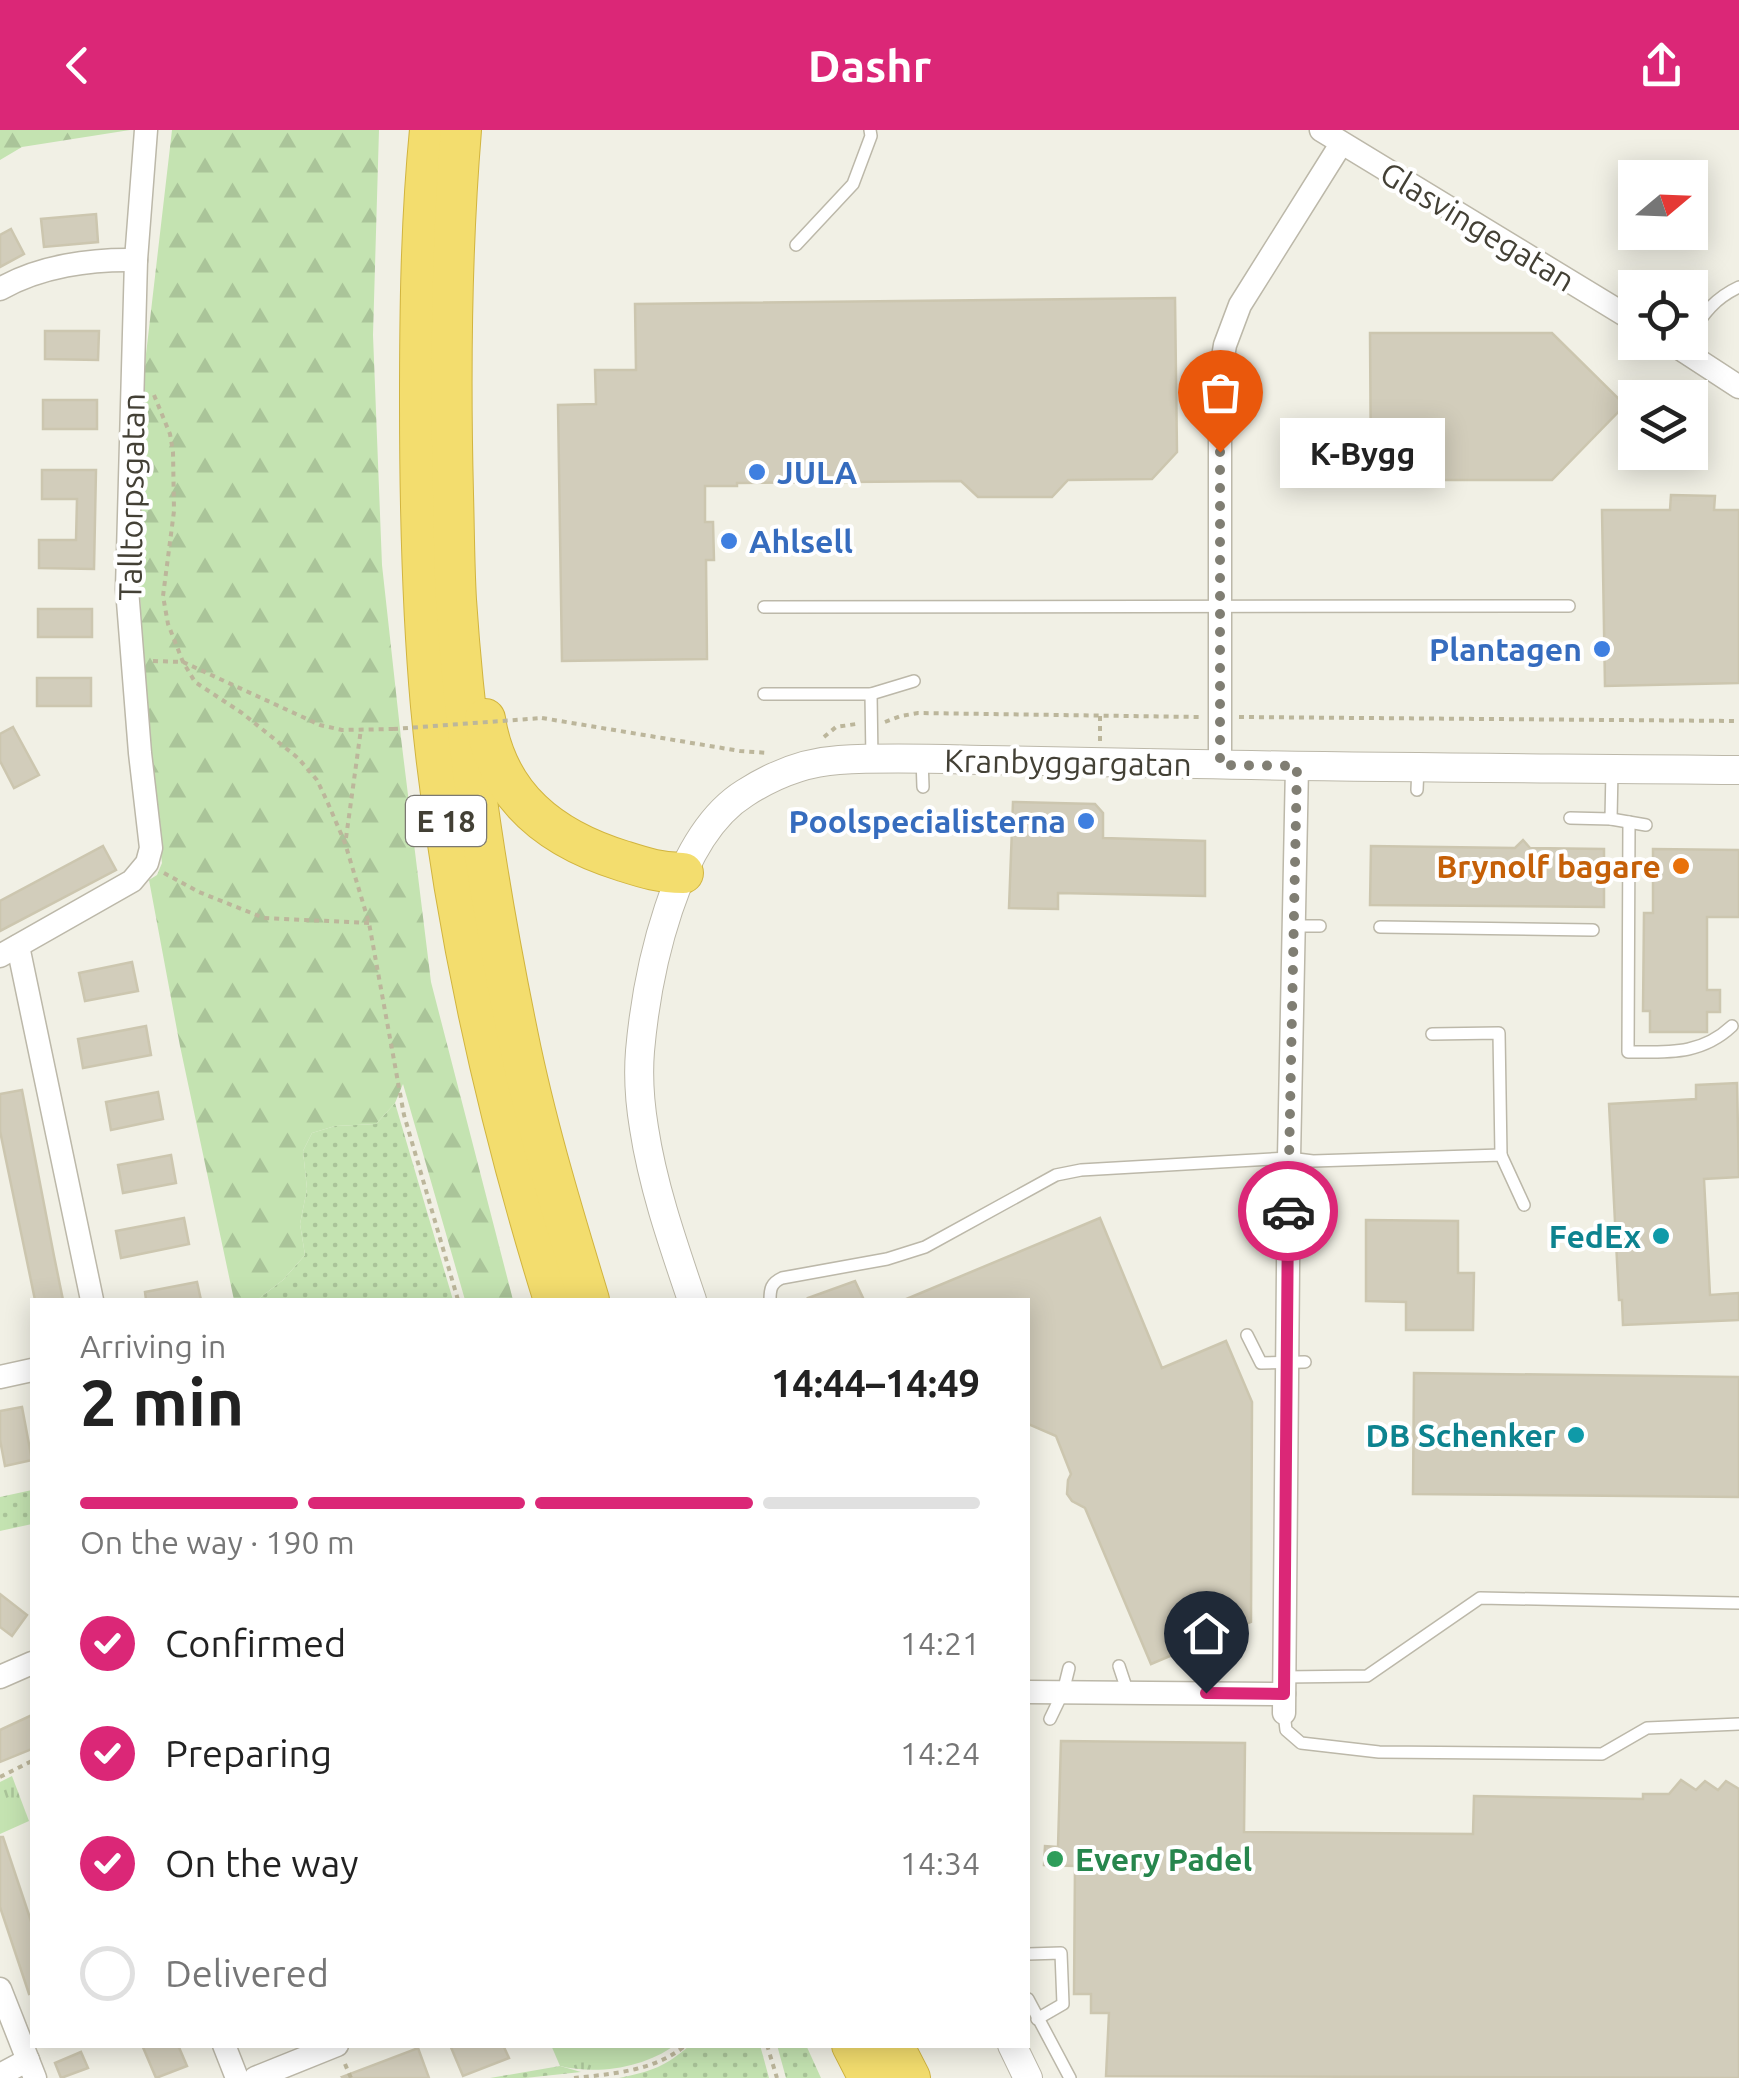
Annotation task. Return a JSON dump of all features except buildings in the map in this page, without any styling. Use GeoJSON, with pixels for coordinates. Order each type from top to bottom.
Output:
{"type":"FeatureCollection","features":[{"type":"Feature","properties":{"kind":"highway","name":"E 18"},"geometry":{"type":"LineString","coordinates":[[430,130],[420,312],[420,503],[431,705],[454,882],[486,1046],[553,1298]]}},
{"type":"Feature","properties":{"kind":"highway","name":"E 18"},"geometry":{"type":"LineString","coordinates":[[461,130],[452,319],[453,490],[456,600],[470,744],[490,888],[521,1052],[550,1172],[588,1298]]}},
{"type":"Feature","properties":{"kind":"highway","name":"E 18"},"geometry":{"type":"LineString","coordinates":[[453,490],[467,514],[483,711],[504,777],[533,813],[580,846],[660,872],[683,873]]}},
{"type":"Feature","properties":{"kind":"highway"},"geometry":{"type":"LineString","coordinates":[[854,2048],[869,2078]]}},
{"type":"Feature","properties":{"kind":"highway"},"geometry":{"type":"LineString","coordinates":[[894,2048],[910,2078]]}},
{"type":"Feature","properties":{"kind":"street","name":"Talltorpsgatan"},"geometry":{"type":"LineString","coordinates":[[146,130],[136,260],[127,589],[151,848],[147,863]]}},
{"type":"Feature","properties":{"kind":"street","name":"Glasvingegatan"},"geometry":{"type":"LineString","coordinates":[[1321,130],[1618,312]]}},
{"type":"Feature","properties":{"kind":"street"},"geometry":{"type":"LineString","coordinates":[[1220,765],[1220,376],[1225,345],[1240,305],[1341,144]]}},
{"type":"Feature","properties":{"kind":"street"},"geometry":{"type":"LineString","coordinates":[[0,288],[73,264],[136,260]]}},
{"type":"Feature","properties":{"kind":"street"},"geometry":{"type":"LineString","coordinates":[[1705,360],[1739,387]]}},
{"type":"Feature","properties":{"kind":"street","name":"Kranbyggargatan"},"geometry":{"type":"LineString","coordinates":[[691,1298],[651,1169],[644,1126],[640,1054],[651,978],[664,921],[697,846],[717,818],[742,794],[783,773],[838,760],[872,760],[923,773],[1220,765],[1297,766],[1418,779],[1612,770],[1739,770]]}},
{"type":"Feature","properties":{"kind":"street"},"geometry":{"type":"LineString","coordinates":[[1030,1692],[1284,1694],[1297,1304],[1281,1236],[1288,1158],[1297,766]]}},
{"type":"Feature","properties":{"kind":"street"},"geometry":{"type":"LineString","coordinates":[[92,1298],[9,951],[132,881],[147,863]]}},
{"type":"Feature","properties":{"kind":"street"},"geometry":{"type":"LineString","coordinates":[[0,1377],[30,1370]]}},
{"type":"Feature","properties":{"kind":"street"},"geometry":{"type":"LineString","coordinates":[[0,1677],[30,1664]]}},
{"type":"Feature","properties":{"kind":"street"},"geometry":{"type":"LineString","coordinates":[[0,1989],[22,2012],[32,2069],[0,2075]]}},
{"type":"Feature","properties":{"kind":"street"},"geometry":{"type":"LineString","coordinates":[[225,2048],[237,2078]]}},
{"type":"Feature","properties":{"kind":"street"},"geometry":{"type":"LineString","coordinates":[[255,2078],[330,2048]]}},
{"type":"Feature","properties":{"kind":"street"},"geometry":{"type":"LineString","coordinates":[[1013,2048],[1028,2078]]}},
{"type":"Feature","properties":{"kind":"lane"},"geometry":{"type":"LineString","coordinates":[[796,246],[853,184],[870,130]]}},
{"type":"Feature","properties":{"kind":"lane"},"geometry":{"type":"LineString","coordinates":[[1708,307],[1739,287]]}},
{"type":"Feature","properties":{"kind":"lane"},"geometry":{"type":"LineString","coordinates":[[764,607],[1569,606]]}},
{"type":"Feature","properties":{"kind":"lane"},"geometry":{"type":"LineString","coordinates":[[764,694],[871,694],[914,681]]}},
{"type":"Feature","properties":{"kind":"lane"},"geometry":{"type":"LineString","coordinates":[[871,694],[872,760]]}},
{"type":"Feature","properties":{"kind":"lane"},"geometry":{"type":"LineString","coordinates":[[1611,819],[1612,770]]}},
{"type":"Feature","properties":{"kind":"lane"},"geometry":{"type":"LineString","coordinates":[[1570,818],[1646,825]]}},
{"type":"Feature","properties":{"kind":"lane"},"geometry":{"type":"LineString","coordinates":[[1629,822],[1628,1052],[1679,1052],[1717,1040],[1732,1026]]}},
{"type":"Feature","properties":{"kind":"lane"},"geometry":{"type":"LineString","coordinates":[[1294,926],[1320,926]]}},
{"type":"Feature","properties":{"kind":"lane"},"geometry":{"type":"LineString","coordinates":[[1380,927],[1593,930]]}},
{"type":"Feature","properties":{"kind":"lane"},"geometry":{"type":"LineString","coordinates":[[1432,1034],[1499,1033],[1501,1155],[1524,1205]]}},
{"type":"Feature","properties":{"kind":"lane"},"geometry":{"type":"LineString","coordinates":[[770,1298],[774,1282],[782,1278],[925,1247],[1056,1175],[1081,1170],[1288,1158],[1313,1162],[1501,1155]]}},
{"type":"Feature","properties":{"kind":"lane"},"geometry":{"type":"LineString","coordinates":[[1247,1334],[1261,1363],[1296,1362]]}},
{"type":"Feature","properties":{"kind":"lane"},"geometry":{"type":"LineString","coordinates":[[1739,1603],[1480,1598],[1367,1676],[1284,1694],[1286,1730],[1301,1743],[1379,1752],[1602,1754],[1647,1728],[1739,1724]]}},
{"type":"Feature","properties":{"kind":"lane"},"geometry":{"type":"LineString","coordinates":[[1118,1666],[1128,1692]]}},
{"type":"Feature","properties":{"kind":"lane"},"geometry":{"type":"LineString","coordinates":[[1050,1719],[1069,1668]]}},
{"type":"Feature","properties":{"kind":"lane"},"geometry":{"type":"LineString","coordinates":[[1037,2019],[1062,2004],[1061,1936]]}},
{"type":"Feature","properties":{"kind":"lane"},"geometry":{"type":"LineString","coordinates":[[1030,1954],[1061,1953]]}},
{"type":"Feature","properties":{"kind":"lane"},"geometry":{"type":"LineString","coordinates":[[1030,2004],[1070,2078]]}},
{"type":"Feature","properties":{"kind":"path"},"geometry":{"type":"LineString","coordinates":[[150,384],[173,452],[174,511],[162,596],[168,624],[195,682],[242,713],[298,758],[317,780],[345,843],[369,924],[404,1115],[457,1298]]}},
{"type":"Feature","properties":{"kind":"path"},"geometry":{"type":"LineString","coordinates":[[133,660],[184,662],[320,725],[342,730],[393,730],[542,718],[775,754]]}},
{"type":"Feature","properties":{"kind":"path"},"geometry":{"type":"LineString","coordinates":[[815,746],[836,728],[918,714],[1739,721]]}},
{"type":"Feature","properties":{"kind":"path"},"geometry":{"type":"LineString","coordinates":[[345,843],[362,729]]}},
{"type":"Feature","properties":{"kind":"path"},"geometry":{"type":"LineString","coordinates":[[147,863],[199,892],[264,918],[369,924]]}},
{"type":"Feature","properties":{"kind":"path"},"geometry":{"type":"LineString","coordinates":[[0,1777],[30,1762]]}},
{"type":"Feature","properties":{"kind":"path"},"geometry":{"type":"LineString","coordinates":[[574,2078],[656,2063],[681,2048]]}},
{"type":"Feature","properties":{"kind":"path"},"geometry":{"type":"LineString","coordinates":[[768,2048],[776,2078]]}},
{"type":"Feature","properties":{"kind":"green space"},"geometry":{"type":"Polygon","coordinates":[[[0,130],[130,130],[22,147],[0,160],[0,130]]]}},
{"type":"Feature","properties":{"kind":"green space"},"geometry":{"type":"Polygon","coordinates":[[[172,130],[379,130],[373,335],[382,565],[401,738],[431,982],[512,1298],[464,1298],[403,1084],[395,1103],[376,1124],[335,1126],[312,1133],[303,1151],[307,1189],[300,1224],[305,1255],[283,1280],[260,1298],[234,1298],[149,880],[157,875],[162,863],[149,750],[139,579],[143,380],[172,130]]]}},
{"type":"Feature","properties":{"kind":"green space"},"geometry":{"type":"Polygon","coordinates":[[[395,1103],[452,1298],[260,1298],[283,1280],[305,1255],[300,1224],[307,1189],[303,1151],[312,1133],[335,1126],[376,1124],[395,1103]]]}},
{"type":"Feature","properties":{"kind":"green space"},"geometry":{"type":"Polygon","coordinates":[[[30,1490],[30,1524],[0,1531],[0,1497],[30,1490]]]}},
{"type":"Feature","properties":{"kind":"green space"},"geometry":{"type":"Polygon","coordinates":[[[12,1776],[29,1821],[0,1834],[0,1782],[12,1776]]]}},
{"type":"Feature","properties":{"kind":"green space"},"geometry":{"type":"Polygon","coordinates":[[[552,2048],[670,2048],[620,2068],[589,2070],[560,2066],[552,2048]]]}},
{"type":"Feature","properties":{"kind":"green space"},"geometry":{"type":"Polygon","coordinates":[[[686,2048],[761,2048],[769,2078],[619,2078],[658,2067],[686,2048]]]}},
{"type":"Feature","properties":{"kind":"green space"},"geometry":{"type":"Polygon","coordinates":[[[778,2048],[807,2048],[821,2078],[786,2078],[778,2048]]]}},
{"type":"Feature","properties":{"kind":"green space"},"geometry":{"type":"Polygon","coordinates":[[[560,2066],[581,2072],[490,2078],[560,2066]]]}},
{"type":"Feature","properties":{"kind":"way so far"},"geometry":{"type":"LineString","coordinates":[[1220,452],[1220,765],[1297,766],[1288,1211]]}},
{"type":"Feature","properties":{"kind":"place","name":"K-Bygg"},"geometry":{"type":"Point","coordinates":[1220,452]}},
{"type":"Feature","properties":{"kind":"place","name":"JULA"},"geometry":{"type":"Point","coordinates":[757,472]}},
{"type":"Feature","properties":{"kind":"place","name":"Ahlsell"},"geometry":{"type":"Point","coordinates":[729,541]}},
{"type":"Feature","properties":{"kind":"place","name":"Plantagen"},"geometry":{"type":"Point","coordinates":[1602,649]}},
{"type":"Feature","properties":{"kind":"place","name":"Poolspecialisterna"},"geometry":{"type":"Point","coordinates":[1086,821]}},
{"type":"Feature","properties":{"kind":"place","name":"Brynolf bagare"},"geometry":{"type":"Point","coordinates":[1681,866]}},
{"type":"Feature","properties":{"kind":"place","name":"FedEx"},"geometry":{"type":"Point","coordinates":[1661,1236]}},
{"type":"Feature","properties":{"kind":"place","name":"DB Schenker"},"geometry":{"type":"Point","coordinates":[1576,1435]}},
{"type":"Feature","properties":{"kind":"place","name":"Every Padel"},"geometry":{"type":"Point","coordinates":[1055,1859]}},
{"type":"Feature","properties":{"kind":"route"},"geometry":{"type":"LineString","coordinates":[[1206,1693],[1284,1694],[1288,1211]]}}]}
